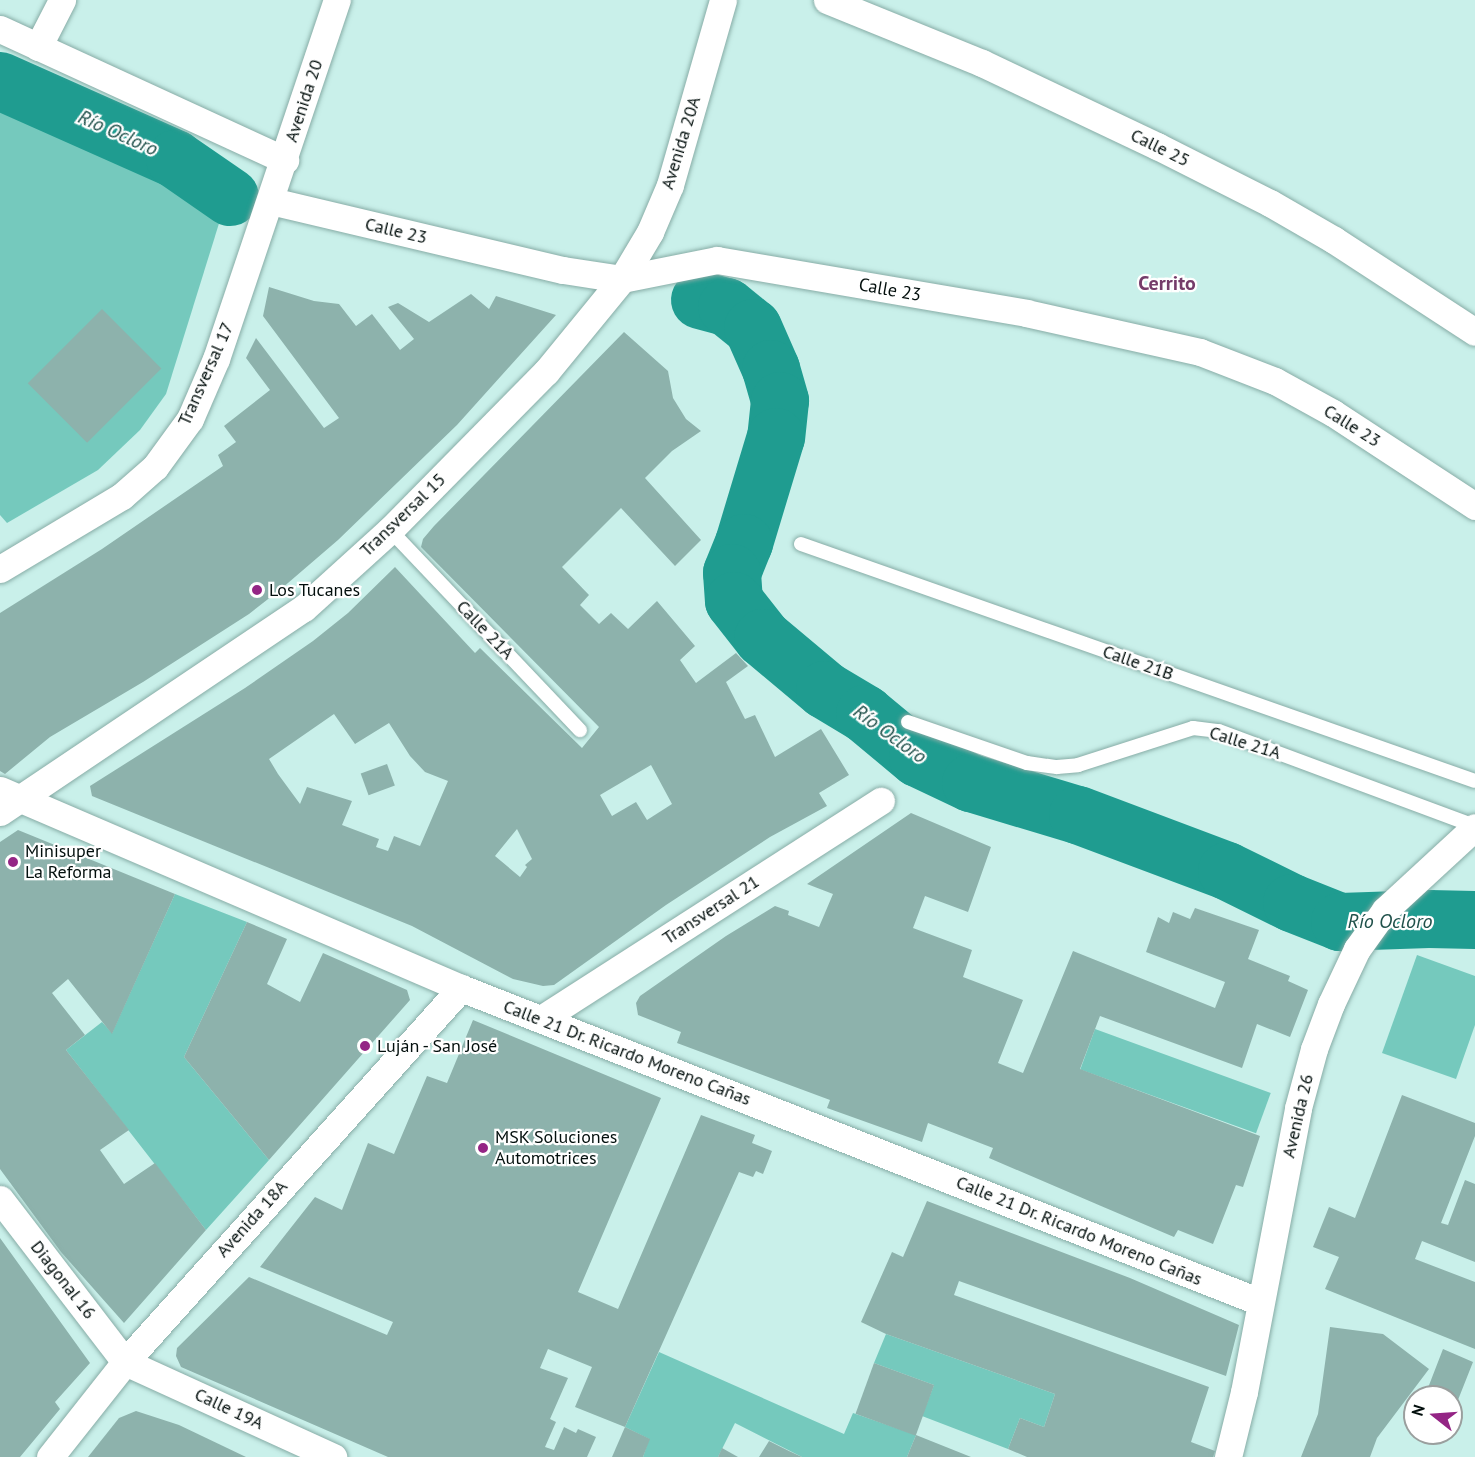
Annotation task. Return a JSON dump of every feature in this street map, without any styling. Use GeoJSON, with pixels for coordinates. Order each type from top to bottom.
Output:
{"type":"FeatureCollection","features":[{"type":"Feature","properties":{"kind":"street"},"geometry":{"type":"LineString","coordinates":[[38,47],[62,0]]}},
{"type":"Feature","properties":{"kind":"street","name":"Avenida 20"},"geometry":{"type":"LineString","coordinates":[[272,201],[337,0]]}},
{"type":"Feature","properties":{"kind":"street","name":"Avenida 20A"},"geometry":{"type":"LineString","coordinates":[[622,279],[650,232],[670,185],[723,0]]}},
{"type":"Feature","properties":{"kind":"street","name":"Calle 25"},"geometry":{"type":"LineString","coordinates":[[827,0],[982,63],[1260,198],[1334,240],[1475,332]]}},
{"type":"Feature","properties":{"kind":"street"},"geometry":{"type":"LineString","coordinates":[[0,29],[285,160]]}},
{"type":"Feature","properties":{"kind":"street","name":"Calle 23"},"geometry":{"type":"LineString","coordinates":[[272,201],[562,270],[622,279],[717,260],[1026,314],[1200,352],[1275,381],[1333,413],[1475,506]]}},
{"type":"Feature","properties":{"kind":"street","name":"Transversal 17"},"geometry":{"type":"LineString","coordinates":[[0,569],[122,496],[155,467],[190,419],[216,359],[272,201]]}},
{"type":"Feature","properties":{"kind":"street","name":"Transversal 15"},"geometry":{"type":"LineString","coordinates":[[7,800],[304,608],[390,530],[546,372],[622,279]]}},
{"type":"Feature","properties":{"kind":"street","name":"Calle 21 Dr. Ricardo Moreno Cañas"},"geometry":{"type":"LineString","coordinates":[[7,800],[461,988],[1260,1302]]}},
{"type":"Feature","properties":{"kind":"street","name":"Transversal 21"},"geometry":{"type":"LineString","coordinates":[[542,1019],[881,801]]}},
{"type":"Feature","properties":{"kind":"street","name":"Avenida 26"},"geometry":{"type":"LineString","coordinates":[[1228,1457],[1244,1392],[1298,1108],[1314,1050],[1331,1004],[1357,949],[1385,910],[1475,827]]}},
{"type":"Feature","properties":{"kind":"street","name":"Avenida 18A"},"geometry":{"type":"LineString","coordinates":[[50,1457],[125,1362],[461,988]]}},
{"type":"Feature","properties":{"kind":"street","name":"Diagonal 16"},"geometry":{"type":"LineString","coordinates":[[0,1199],[125,1362]]}},
{"type":"Feature","properties":{"kind":"street","name":"Calle 19A"},"geometry":{"type":"LineString","coordinates":[[125,1362],[333,1457]]}},
{"type":"Feature","properties":{"kind":"lane","name":"Calle 21A"},"geometry":{"type":"LineString","coordinates":[[390,530],[580,730]]}},
{"type":"Feature","properties":{"kind":"lane","name":"Calle 21B"},"geometry":{"type":"LineString","coordinates":[[801,544],[1475,781]]}},
{"type":"Feature","properties":{"kind":"lane","name":"Calle 21A"},"geometry":{"type":"LineString","coordinates":[[908,722],[1027,763],[1057,767],[1096,760],[1193,728],[1219,731],[1475,827]]}},
{"type":"Feature","properties":{"kind":"green space"},"geometry":{"type":"Polygon","coordinates":[[[0,92],[165,164],[221,217],[166,394],[140,430],[98,470],[7,523],[0,515],[0,92]]]}},
{"type":"Feature","properties":{"kind":"green space"},"geometry":{"type":"Polygon","coordinates":[[[175,894],[247,922],[184,1057],[269,1160],[206,1230],[66,1050],[102,1022],[112,1033],[175,894]]]}},
{"type":"Feature","properties":{"kind":"green space"},"geometry":{"type":"Polygon","coordinates":[[[1449,894],[1475,895],[1475,930],[1392,932],[1409,913],[1449,894]]]}},
{"type":"Feature","properties":{"kind":"green space"},"geometry":{"type":"Polygon","coordinates":[[[1417,955],[1475,976],[1475,1025],[1456,1079],[1382,1053],[1417,955]]]}},
{"type":"Feature","properties":{"kind":"green space"},"geometry":{"type":"Polygon","coordinates":[[[1095,1029],[1271,1093],[1256,1133],[1080,1069],[1095,1029]]]}},
{"type":"Feature","properties":{"kind":"green space"},"geometry":{"type":"Polygon","coordinates":[[[886,1334],[1055,1394],[1044,1427],[1020,1418],[1008,1449],[922,1416],[934,1385],[874,1363],[886,1334]]]}},
{"type":"Feature","properties":{"kind":"green space"},"geometry":{"type":"Polygon","coordinates":[[[659,1352],[844,1434],[853,1413],[916,1435],[907,1457],[802,1457],[735,1423],[718,1457],[643,1457],[649,1439],[625,1427],[659,1352]]]}},
{"type":"Feature","properties":{"kind":"building"},"geometry":{"type":"Polygon","coordinates":[[[269,287],[314,301],[339,304],[356,326],[372,314],[400,350],[414,339],[388,307],[398,303],[429,322],[471,294],[489,309],[496,296],[556,315],[457,425],[338,540],[281,589],[249,614],[143,682],[50,737],[5,774],[0,771],[0,613],[102,549],[223,466],[218,455],[236,442],[224,426],[270,390],[246,358],[256,338],[324,428],[339,418],[263,316],[269,287]]]}},
{"type":"Feature","properties":{"kind":"building"},"geometry":{"type":"Polygon","coordinates":[[[102,309],[161,368],[87,443],[28,383],[102,309]]]}},
{"type":"Feature","properties":{"kind":"building"},"geometry":{"type":"Polygon","coordinates":[[[624,332],[668,371],[673,398],[686,419],[701,431],[672,451],[645,478],[701,540],[675,566],[621,508],[562,567],[589,595],[580,605],[599,624],[611,613],[628,629],[657,601],[695,646],[680,660],[696,683],[736,653],[748,666],[726,682],[745,719],[755,715],[775,757],[821,729],[849,775],[819,793],[827,806],[770,837],[666,905],[554,985],[543,986],[513,979],[412,926],[92,796],[90,786],[245,688],[313,641],[348,613],[395,567],[475,653],[480,648],[582,748],[599,727],[421,547],[423,539],[624,332]],[[334,714],[269,759],[278,774],[300,804],[307,787],[352,801],[342,825],[379,839],[376,847],[388,851],[394,836],[420,846],[448,781],[425,772],[410,756],[389,723],[355,744],[334,714]],[[651,765],[600,795],[612,816],[636,802],[647,820],[672,804],[651,765]],[[517,829],[495,856],[520,877],[527,867],[525,865],[532,859],[517,829]]]}},
{"type":"Feature","properties":{"kind":"building"},"geometry":{"type":"Polygon","coordinates":[[[387,764],[395,786],[369,795],[361,774],[387,764]]]}},
{"type":"Feature","properties":{"kind":"building"},"geometry":{"type":"Polygon","coordinates":[[[911,813],[991,847],[968,912],[925,896],[913,928],[972,950],[963,977],[1023,1000],[998,1063],[1023,1073],[1073,951],[1215,1008],[1225,982],[1146,952],[1158,917],[1169,923],[1173,912],[1190,919],[1195,908],[1259,930],[1248,959],[1290,976],[1288,981],[1308,990],[1290,1037],[1257,1024],[1242,1068],[1100,1016],[1080,1069],[1260,1136],[1243,1187],[1236,1185],[1213,1244],[1178,1230],[1174,1237],[989,1158],[993,1148],[928,1123],[922,1142],[827,1108],[830,1100],[677,1043],[681,1032],[638,1015],[636,1003],[640,996],[726,936],[775,906],[789,911],[788,915],[819,927],[833,894],[807,884],[911,813]]]}},
{"type":"Feature","properties":{"kind":"building"},"geometry":{"type":"Polygon","coordinates":[[[18,830],[175,894],[112,1034],[68,979],[52,993],[85,1035],[66,1050],[129,1130],[100,1150],[124,1184],[155,1163],[206,1230],[124,1323],[61,1252],[0,1169],[0,842],[18,830]]]}},
{"type":"Feature","properties":{"kind":"building"},"geometry":{"type":"Polygon","coordinates":[[[247,922],[287,939],[267,984],[300,1002],[323,953],[407,990],[410,1000],[269,1160],[184,1057],[247,922]]]}},
{"type":"Feature","properties":{"kind":"building"},"geometry":{"type":"Polygon","coordinates":[[[473,1020],[661,1098],[578,1292],[618,1309],[701,1115],[755,1135],[752,1143],[772,1151],[763,1174],[756,1171],[753,1177],[739,1172],[625,1427],[575,1407],[592,1367],[548,1349],[540,1368],[568,1378],[550,1419],[556,1422],[545,1447],[554,1450],[564,1427],[576,1433],[578,1429],[596,1437],[587,1457],[388,1457],[181,1367],[176,1356],[177,1348],[249,1277],[387,1335],[393,1322],[260,1267],[315,1197],[342,1210],[368,1143],[394,1154],[427,1076],[447,1083],[473,1020]]]}},
{"type":"Feature","properties":{"kind":"building"},"geometry":{"type":"Polygon","coordinates":[[[1402,1095],[1475,1123],[1475,1136],[1441,1223],[1448,1225],[1465,1180],[1475,1184],[1475,1262],[1422,1241],[1415,1259],[1475,1282],[1475,1349],[1325,1289],[1339,1257],[1313,1247],[1329,1207],[1355,1218],[1402,1095]]]}},
{"type":"Feature","properties":{"kind":"building"},"geometry":{"type":"Polygon","coordinates":[[[927,1201],[1130,1278],[1239,1325],[1226,1376],[959,1281],[954,1295],[1209,1387],[1191,1442],[1215,1451],[1213,1457],[1027,1457],[1008,1449],[1020,1418],[1044,1427],[1055,1394],[886,1334],[861,1322],[892,1252],[903,1257],[927,1201]]]}},
{"type":"Feature","properties":{"kind":"building"},"geometry":{"type":"Polygon","coordinates":[[[0,1238],[90,1363],[55,1402],[60,1409],[20,1457],[0,1457],[0,1238]]]}},
{"type":"Feature","properties":{"kind":"building"},"geometry":{"type":"Polygon","coordinates":[[[1330,1327],[1383,1334],[1429,1369],[1417,1385],[1403,1385],[1403,1404],[1377,1438],[1370,1457],[1301,1457],[1318,1414],[1330,1327]]]}},
{"type":"Feature","properties":{"kind":"building"},"geometry":{"type":"Polygon","coordinates":[[[1443,1349],[1473,1362],[1463,1387],[1463,1385],[1429,1385],[1443,1349]]]}},
{"type":"Feature","properties":{"kind":"building"},"geometry":{"type":"Polygon","coordinates":[[[874,1363],[934,1385],[916,1436],[856,1414],[874,1363]]]}},
{"type":"Feature","properties":{"kind":"building"},"geometry":{"type":"Polygon","coordinates":[[[136,1411],[179,1425],[246,1457],[88,1457],[119,1418],[136,1411]]]}},
{"type":"Feature","properties":{"kind":"building"},"geometry":{"type":"Polygon","coordinates":[[[625,1427],[650,1439],[643,1457],[612,1457],[625,1427]]]}},
{"type":"Feature","properties":{"kind":"building"},"geometry":{"type":"Polygon","coordinates":[[[916,1435],[971,1457],[907,1457],[916,1435]]]}},
{"type":"Feature","properties":{"kind":"building"},"geometry":{"type":"Polygon","coordinates":[[[769,1441],[789,1451],[802,1457],[759,1457],[769,1441]]]}},
{"type":"Feature","properties":{"kind":"building"},"geometry":{"type":"Polygon","coordinates":[[[722,1448],[738,1457],[718,1457],[722,1448]]]}},
{"type":"Feature","properties":{"kind":"waterway","name":"Río Ocloro"},"geometry":{"type":"LineString","coordinates":[[0,81],[175,159],[230,197]]}},
{"type":"Feature","properties":{"kind":"waterway","name":"Río Ocloro"},"geometry":{"type":"LineString","coordinates":[[700,300],[727,307],[753,328],[771,369],[780,401],[776,437],[744,543],[732,573],[734,601],[763,638],[825,690],[865,714],[918,758],[971,783],[1078,815],[1227,871],[1292,903],[1340,922],[1475,920]]}},
{"type":"Feature","properties":{"kind":"place","name":"Los Tucanes"},"geometry":{"type":"Point","coordinates":[257,590]}},
{"type":"Feature","properties":{"kind":"place","name":"Minisuper La Reforma"},"geometry":{"type":"Point","coordinates":[13,862]}},
{"type":"Feature","properties":{"kind":"place","name":"Luján - San José"},"geometry":{"type":"Point","coordinates":[365,1046]}},
{"type":"Feature","properties":{"kind":"place","name":"MSK Soluciones Automotrices"},"geometry":{"type":"Point","coordinates":[483,1148]}},
{"type":"Feature","properties":{"kind":"district","name":"Cerrito"},"geometry":{"type":"Point","coordinates":[1167,283]}}]}
